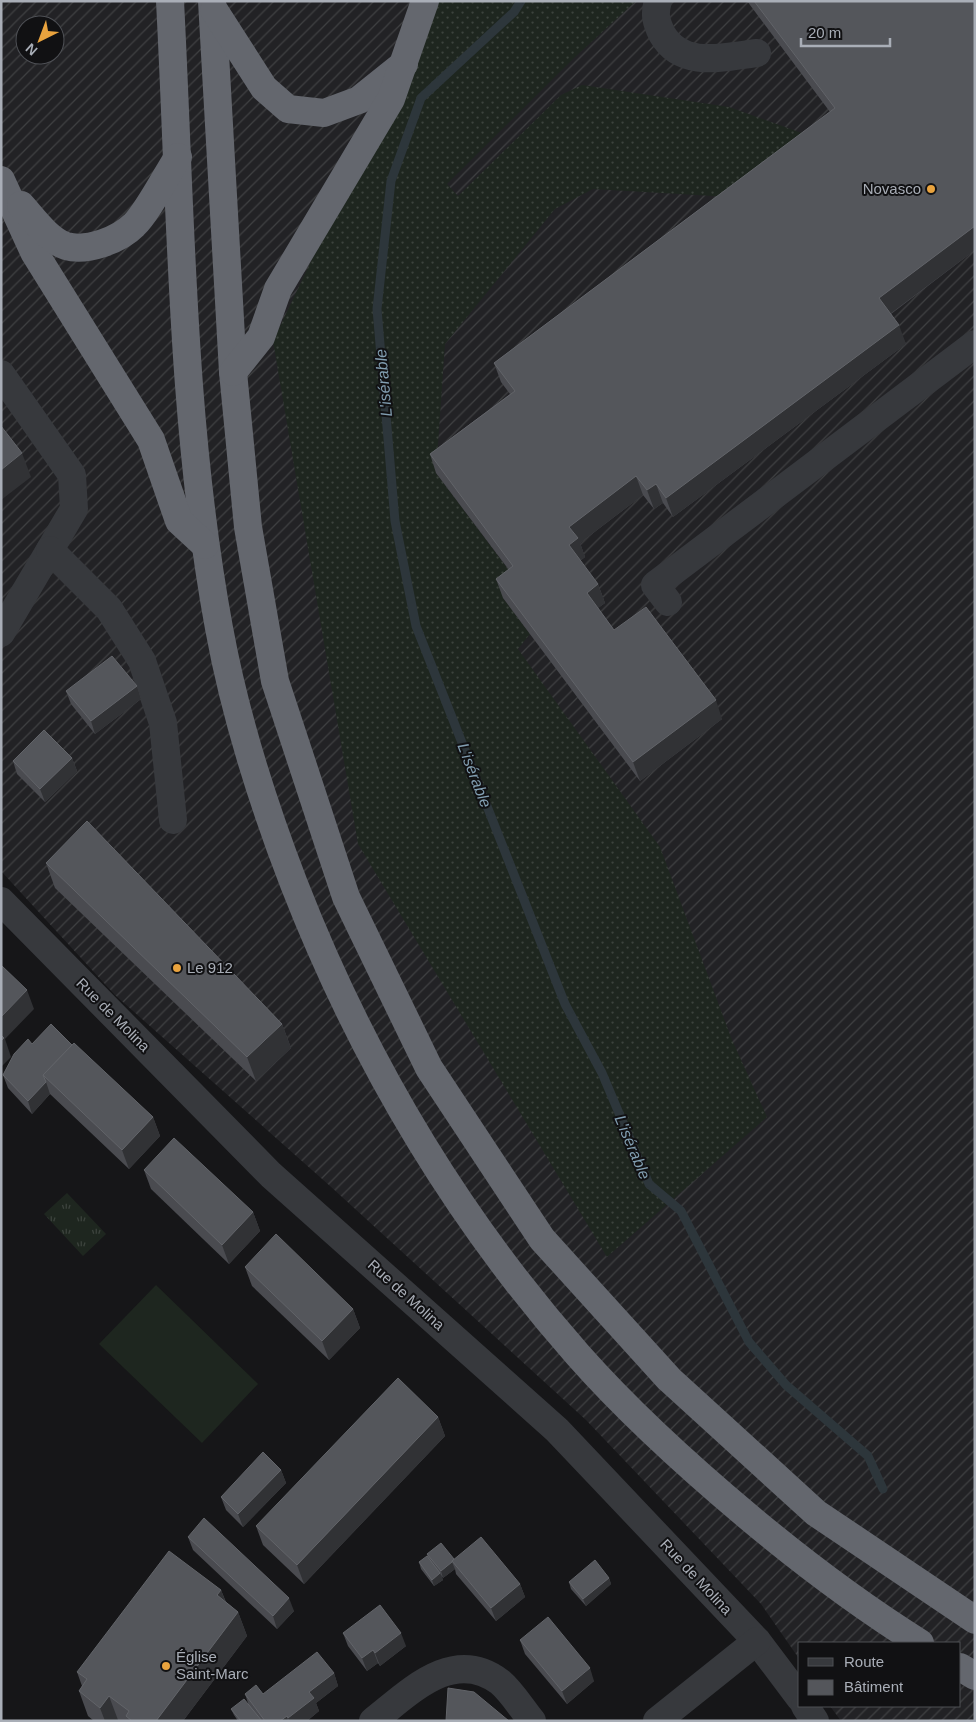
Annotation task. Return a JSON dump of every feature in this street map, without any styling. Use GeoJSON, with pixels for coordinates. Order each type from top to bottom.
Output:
{"type":"FeatureCollection","features":[{"type":"Feature","properties":{"kind":"highway"},"geometry":{"type":"LineString","coordinates":[[170,1],[187,369],[205,546],[219,632],[233,695],[274,831],[340,994],[385,1081],[431,1160],[480,1231],[577,1354],[629,1410],[715,1489],[834,1585],[919,1642]]}},
{"type":"Feature","properties":{"kind":"highway"},"geometry":{"type":"LineString","coordinates":[[233,372],[261,337],[278,289],[392,99],[425,1]]}},
{"type":"Feature","properties":{"kind":"highway"},"geometry":{"type":"LineString","coordinates":[[212,5],[264,88],[288,109],[324,113],[359,100],[404,64]]}},
{"type":"Feature","properties":{"kind":"highway"},"geometry":{"type":"LineString","coordinates":[[212,5],[233,372],[248,527],[275,681],[346,897],[429,1068],[542,1238],[668,1379],[816,1512],[975,1620]]}},
{"type":"Feature","properties":{"kind":"highway"},"geometry":{"type":"LineString","coordinates":[[3,183],[45,231],[66,246],[89,248],[107,242],[134,226],[178,157]]}},
{"type":"Feature","properties":{"kind":"highway"},"geometry":{"type":"LineString","coordinates":[[3,183],[34,252],[151,440],[179,521],[205,546]]}},
{"type":"Feature","properties":{"kind":"highway"},"geometry":{"type":"LineString","coordinates":[[961,1668],[975,1676]]}},
{"type":"Feature","properties":{"kind":"street"},"geometry":{"type":"LineString","coordinates":[[658,1],[654,14],[659,28],[668,44],[682,54],[700,60],[757,53]]}},
{"type":"Feature","properties":{"kind":"street"},"geometry":{"type":"LineString","coordinates":[[668,602],[655,585],[975,344]]}},
{"type":"Feature","properties":{"kind":"street"},"geometry":{"type":"LineString","coordinates":[[1,374],[72,475],[74,509],[1,633]]}},
{"type":"Feature","properties":{"kind":"street"},"geometry":{"type":"LineString","coordinates":[[50,550],[109,609],[142,661],[163,723],[173,820]]}},
{"type":"Feature","properties":{"kind":"street","name":"Rue de Molina"},"geometry":{"type":"LineString","coordinates":[[1,901],[271,1175],[557,1430],[757,1641],[798,1695]]}},
{"type":"Feature","properties":{"kind":"street"},"geometry":{"type":"LineString","coordinates":[[657,1721],[757,1641]]}},
{"type":"Feature","properties":{"kind":"street"},"geometry":{"type":"LineString","coordinates":[[372,1721],[427,1680],[446,1670],[462,1668],[482,1673],[500,1683],[532,1721]]}},
{"type":"Feature","properties":{"kind":"street"},"geometry":{"type":"LineString","coordinates":[[806,1707],[815,1721]]}},
{"type":"Feature","properties":{"kind":"shaded area"},"geometry":{"type":"Polygon","coordinates":[[[1,1],[975,1],[975,1721],[841,1721],[831,1707],[961,1707],[961,1642],[798,1642],[798,1657],[761,1604],[586,1420],[330,1186],[115,995],[1,871],[1,1]]]}},
{"type":"Feature","properties":{"kind":"green space"},"geometry":{"type":"Polygon","coordinates":[[[435,1],[636,1],[574,58],[447,184],[458,196],[561,95],[582,85],[729,107],[824,141],[748,198],[593,189],[555,209],[445,344],[436,473],[520,585],[503,598],[530,634],[518,649],[660,847],[732,1040],[767,1117],[607,1257],[358,844],[273,341],[435,1]]]}},
{"type":"Feature","properties":{"kind":"green space"},"geometry":{"type":"Polygon","coordinates":[[[67,1193],[106,1234],[83,1256],[44,1214],[67,1193]]]}},
{"type":"Feature","properties":{"kind":"green space"},"geometry":{"type":"Polygon","coordinates":[[[156,1285],[258,1384],[202,1443],[99,1344],[156,1285]]]}},
{"type":"Feature","properties":{"kind":"building"},"geometry":{"type":"Polygon","coordinates":[[[754,1],[975,1],[975,226],[879,298],[899,325],[666,498],[656,484],[647,490],[636,476],[569,527],[578,538],[569,545],[598,584],[587,593],[614,630],[646,607],[716,700],[633,762],[496,579],[513,566],[430,454],[515,391],[494,363],[835,108],[754,1]]]}},
{"type":"Feature","properties":{"kind":"building"},"geometry":{"type":"Polygon","coordinates":[[[1,426],[22,453],[1,470],[1,426]]]}},
{"type":"Feature","properties":{"kind":"building"},"geometry":{"type":"Polygon","coordinates":[[[112,656],[137,686],[91,721],[66,691],[112,656]]]}},
{"type":"Feature","properties":{"kind":"building"},"geometry":{"type":"Polygon","coordinates":[[[44,730],[72,758],[40,789],[13,761],[44,730]]]}},
{"type":"Feature","properties":{"kind":"building","name":"Le 912"},"geometry":{"type":"Polygon","coordinates":[[[87,821],[282,1024],[247,1057],[46,863],[87,821]]]}},
{"type":"Feature","properties":{"kind":"building"},"geometry":{"type":"Polygon","coordinates":[[[1,965],[27,990],[1,1017],[1,965]]]}},
{"type":"Feature","properties":{"kind":"building"},"geometry":{"type":"Polygon","coordinates":[[[51,1024],[72,1045],[43,1075],[46,1082],[28,1101],[3,1075],[14,1054],[28,1039],[32,1044],[51,1024]]]}},
{"type":"Feature","properties":{"kind":"building"},"geometry":{"type":"Polygon","coordinates":[[[74,1043],[153,1117],[122,1150],[43,1075],[74,1043]]]}},
{"type":"Feature","properties":{"kind":"building"},"geometry":{"type":"Polygon","coordinates":[[[174,1138],[253,1212],[222,1245],[144,1170],[174,1138]]]}},
{"type":"Feature","properties":{"kind":"building"},"geometry":{"type":"Polygon","coordinates":[[[276,1234],[353,1309],[322,1341],[245,1267],[276,1234]]]}},
{"type":"Feature","properties":{"kind":"building"},"geometry":{"type":"Polygon","coordinates":[[[398,1378],[438,1417],[297,1565],[256,1526],[398,1378]]]}},
{"type":"Feature","properties":{"kind":"building"},"geometry":{"type":"Polygon","coordinates":[[[263,1452],[281,1470],[238,1514],[221,1497],[263,1452]]]}},
{"type":"Feature","properties":{"kind":"building"},"geometry":{"type":"Polygon","coordinates":[[[204,1518],[289,1598],[273,1616],[188,1537],[204,1518]]]}},
{"type":"Feature","properties":{"kind":"building"},"geometry":{"type":"Polygon","coordinates":[[[481,1537],[520,1584],[491,1608],[452,1561],[481,1537]]]}},
{"type":"Feature","properties":{"kind":"building"},"geometry":{"type":"Polygon","coordinates":[[[441,1543],[454,1559],[441,1571],[427,1554],[441,1543]]]}},
{"type":"Feature","properties":{"kind":"building","name":"Église Saint-Marc"},"geometry":{"type":"Polygon","coordinates":[[[169,1551],[221,1590],[217,1595],[238,1612],[156,1721],[132,1721],[126,1716],[129,1711],[109,1696],[100,1708],[79,1691],[87,1679],[77,1672],[169,1551]]]}},
{"type":"Feature","properties":{"kind":"building"},"geometry":{"type":"Polygon","coordinates":[[[427,1556],[440,1573],[432,1580],[419,1562],[427,1556]]]}},
{"type":"Feature","properties":{"kind":"building"},"geometry":{"type":"Polygon","coordinates":[[[595,1560],[609,1578],[583,1599],[569,1582],[595,1560]]]}},
{"type":"Feature","properties":{"kind":"building"},"geometry":{"type":"Polygon","coordinates":[[[380,1605],[401,1633],[375,1653],[373,1650],[362,1658],[343,1633],[380,1605]]]}},
{"type":"Feature","properties":{"kind":"building"},"geometry":{"type":"Polygon","coordinates":[[[548,1617],[590,1668],[562,1691],[520,1640],[548,1617]]]}},
{"type":"Feature","properties":{"kind":"building"},"geometry":{"type":"Polygon","coordinates":[[[317,1652],[334,1673],[309,1692],[314,1698],[288,1718],[287,1716],[280,1721],[265,1721],[245,1694],[256,1685],[263,1694],[317,1652]]]}},
{"type":"Feature","properties":{"kind":"building"},"geometry":{"type":"Polygon","coordinates":[[[448,1688],[474,1692],[509,1721],[446,1721],[448,1688]]]}},
{"type":"Feature","properties":{"kind":"building"},"geometry":{"type":"Polygon","coordinates":[[[244,1699],[262,1721],[241,1721],[231,1709],[244,1699]]]}},
{"type":"Feature","properties":{"kind":"waterway","name":"L'isérable"},"geometry":{"type":"LineString","coordinates":[[521,1],[514,12],[421,98],[391,181],[377,309],[395,521],[416,626],[565,1004],[602,1073],[649,1184],[681,1211],[749,1342],[786,1385],[868,1456],[883,1489]]}},
{"type":"Feature","properties":{"kind":"place","name":"Novasco"},"geometry":{"type":"Point","coordinates":[931,189]}},
{"type":"Feature","properties":{"kind":"place","name":"Le 912"},"geometry":{"type":"Point","coordinates":[177,968]}},
{"type":"Feature","properties":{"kind":"place","name":"Église Saint-Marc"},"geometry":{"type":"Point","coordinates":[166,1666]}}]}
